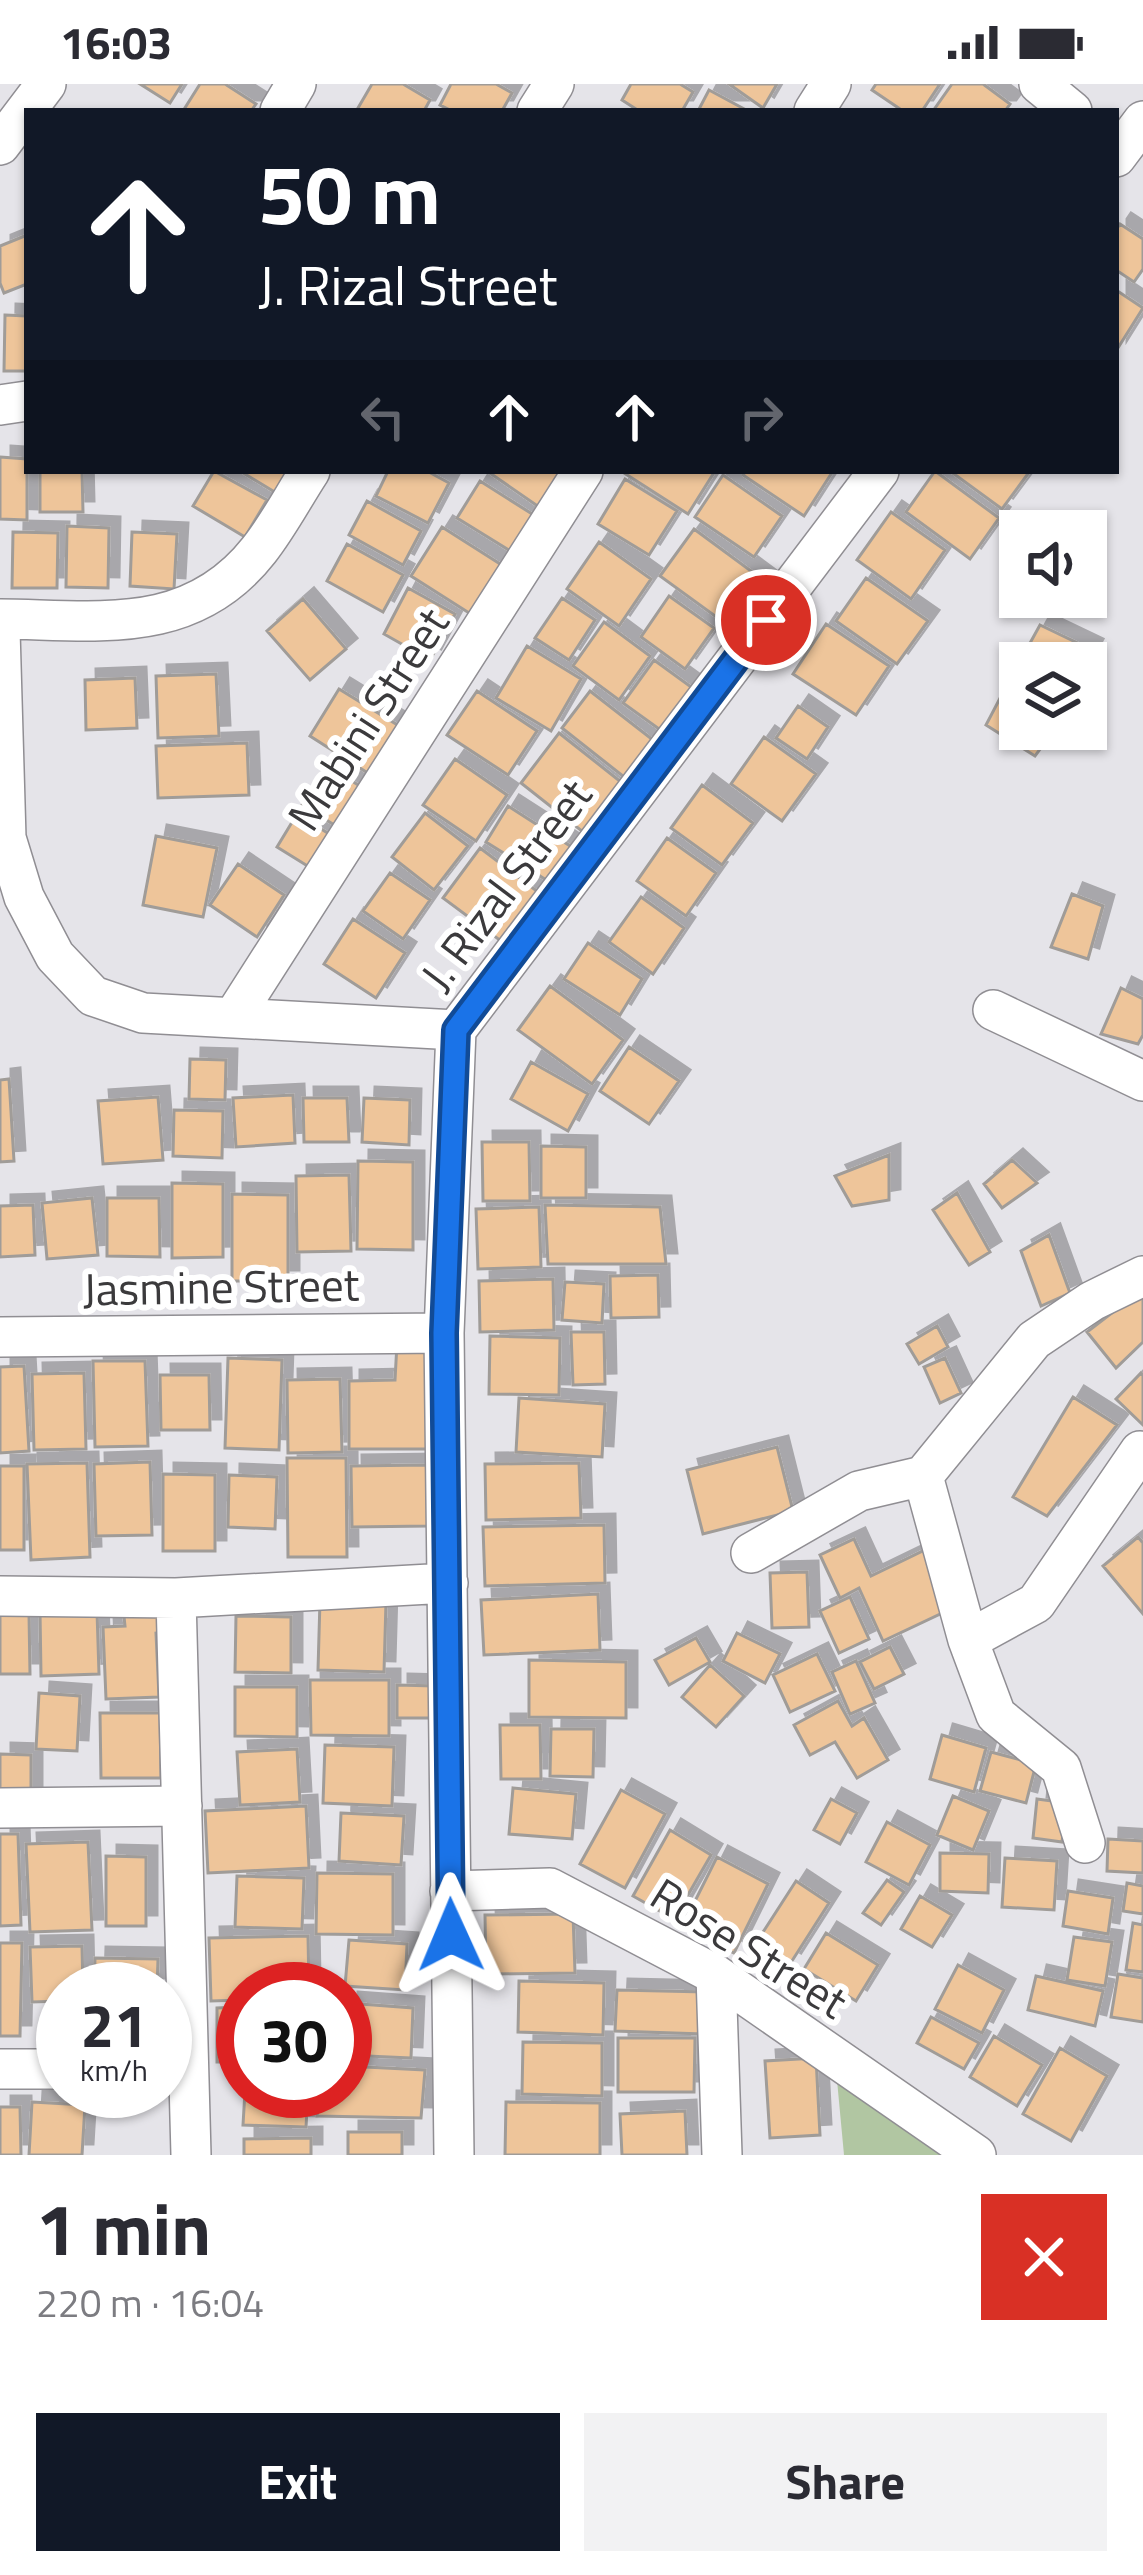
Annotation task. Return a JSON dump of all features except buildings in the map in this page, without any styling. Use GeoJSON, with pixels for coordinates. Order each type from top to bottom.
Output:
{"type":"FeatureCollection","features":[{"type":"Feature","properties":{"kind":"street"},"geometry":{"type":"LineString","coordinates":[[1039,84],[1068,108]]}},
{"type":"Feature","properties":{"kind":"street"},"geometry":{"type":"LineString","coordinates":[[0,146],[24,114]]}},
{"type":"Feature","properties":{"kind":"street"},"geometry":{"type":"LineString","coordinates":[[0,619],[128,620],[207,600],[260,550],[308,474]]}},
{"type":"Feature","properties":{"kind":"street","name":"Mabini Street"},"geometry":{"type":"LineString","coordinates":[[233,1018],[581,474]]}},
{"type":"Feature","properties":{"kind":"street","name":"J. Rizal Street"},"geometry":{"type":"LineString","coordinates":[[454,2155],[444,1333],[456,1030],[877,474]]}},
{"type":"Feature","properties":{"kind":"street"},"geometry":{"type":"LineString","coordinates":[[0,630],[6,838],[24,897],[55,956],[93,996],[143,1013],[456,1030]]}},
{"type":"Feature","properties":{"kind":"street"},"geometry":{"type":"LineString","coordinates":[[993,1010],[1143,1081]]}},
{"type":"Feature","properties":{"kind":"street"},"geometry":{"type":"LineString","coordinates":[[751,1553],[859,1491],[923,1476],[1034,1340],[1091,1301],[1143,1276]]}},
{"type":"Feature","properties":{"kind":"street","name":"Jasmine Street"},"geometry":{"type":"LineString","coordinates":[[0,1337],[444,1333]]}},
{"type":"Feature","properties":{"kind":"street"},"geometry":{"type":"LineString","coordinates":[[968,1640],[1036,1603],[1140,1451]]}},
{"type":"Feature","properties":{"kind":"street"},"geometry":{"type":"LineString","coordinates":[[923,1476],[968,1640],[996,1715],[1060,1768],[1085,1843]]}},
{"type":"Feature","properties":{"kind":"street"},"geometry":{"type":"LineString","coordinates":[[0,1596],[176,1598],[448,1583]]}},
{"type":"Feature","properties":{"kind":"street"},"geometry":{"type":"LineString","coordinates":[[176,1598],[182,1806],[179,1962]]}},
{"type":"Feature","properties":{"kind":"street"},"geometry":{"type":"LineString","coordinates":[[0,1808],[182,1806]]}},
{"type":"Feature","properties":{"kind":"street","name":"Rose Street"},"geometry":{"type":"LineString","coordinates":[[450,1891],[550,1888],[716,1975],[976,2155]]}},
{"type":"Feature","properties":{"kind":"street"},"geometry":{"type":"LineString","coordinates":[[716,1975],[722,2155]]}},
{"type":"Feature","properties":{"kind":"street"},"geometry":{"type":"LineString","coordinates":[[0,2069],[36,2068]]}},
{"type":"Feature","properties":{"kind":"street"},"geometry":{"type":"LineString","coordinates":[[185,2118],[191,2155]]}},
{"type":"Feature","properties":{"kind":"green space"},"geometry":{"type":"Polygon","coordinates":[[[837,2080],[943,2155],[844,2155],[837,2080]]]}},
{"type":"Feature","properties":{"kind":"route"},"geometry":{"type":"LineString","coordinates":[[451,1935],[444,1333],[456,1030],[766,620]]}}]}
